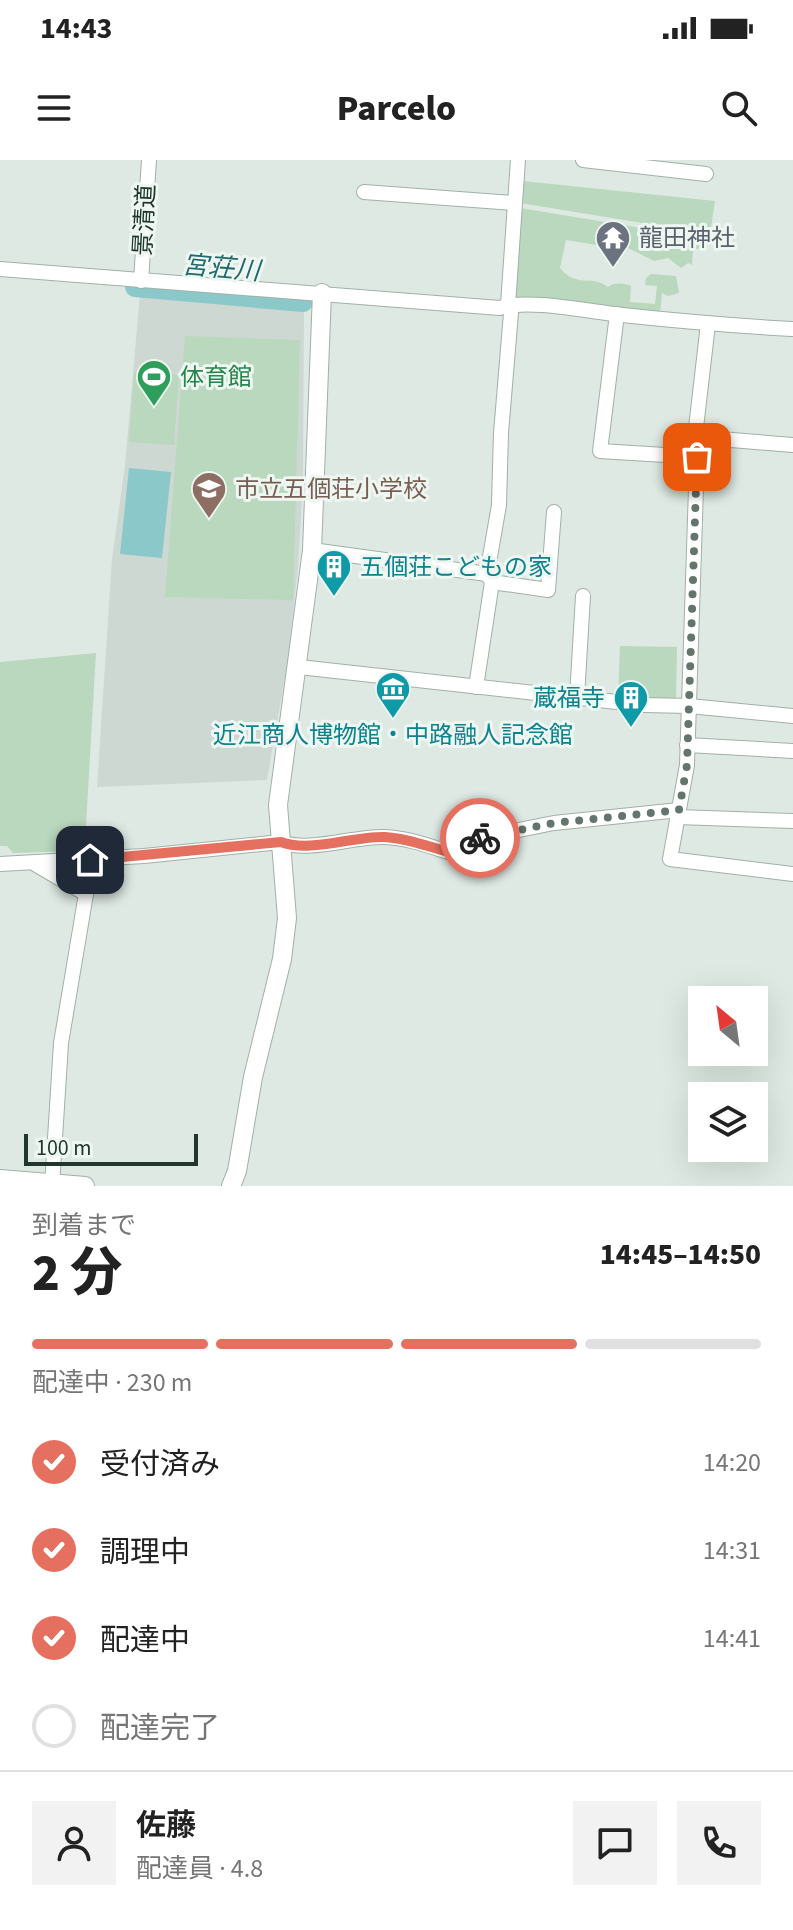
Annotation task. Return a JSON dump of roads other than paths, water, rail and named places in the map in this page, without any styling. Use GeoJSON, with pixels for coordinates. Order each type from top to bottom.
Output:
{"type":"FeatureCollection","features":[{"type":"Feature","properties":{"kind":"street","name":"景清道"},"geometry":{"type":"LineString","coordinates":[[141,281],[149,160]]}},
{"type":"Feature","properties":{"kind":"street"},"geometry":{"type":"LineString","coordinates":[[476,687],[499,505],[518,160]]}},
{"type":"Feature","properties":{"kind":"street"},"geometry":{"type":"LineString","coordinates":[[583,160],[706,174]]}},
{"type":"Feature","properties":{"kind":"street"},"geometry":{"type":"LineString","coordinates":[[364,192],[514,203]]}},
{"type":"Feature","properties":{"kind":"street"},"geometry":{"type":"LineString","coordinates":[[0,269],[500,308],[508,305],[536,306],[708,324],[793,329]]}},
{"type":"Feature","properties":{"kind":"street"},"geometry":{"type":"LineString","coordinates":[[231,1186],[237,1171],[253,1077],[282,959],[287,895],[278,805],[299,667],[312,550],[322,293]]}},
{"type":"Feature","properties":{"kind":"street"},"geometry":{"type":"LineString","coordinates":[[617,314],[600,451],[697,457]]}},
{"type":"Feature","properties":{"kind":"street"},"geometry":{"type":"LineString","coordinates":[[708,324],[694,445],[697,457],[687,765],[670,859],[793,874]]}},
{"type":"Feature","properties":{"kind":"street"},"geometry":{"type":"LineString","coordinates":[[695,437],[793,445]]}},
{"type":"Feature","properties":{"kind":"street"},"geometry":{"type":"LineString","coordinates":[[312,550],[548,590],[554,512]]}},
{"type":"Feature","properties":{"kind":"street"},"geometry":{"type":"LineString","coordinates":[[577,697],[583,596]]}},
{"type":"Feature","properties":{"kind":"street"},"geometry":{"type":"LineString","coordinates":[[299,667],[644,705],[793,716]]}},
{"type":"Feature","properties":{"kind":"street"},"geometry":{"type":"LineString","coordinates":[[687,745],[793,751]]}},
{"type":"Feature","properties":{"kind":"street"},"geometry":{"type":"LineString","coordinates":[[0,864],[87,860],[281,842],[292,847],[387,837],[458,855],[474,839],[554,823],[678,814],[793,821]]}},
{"type":"Feature","properties":{"kind":"street"},"geometry":{"type":"LineString","coordinates":[[52,1185],[61,1043],[86,894],[87,860]]}},
{"type":"Feature","properties":{"kind":"street"},"geometry":{"type":"LineString","coordinates":[[34,863],[86,894]]}},
{"type":"Feature","properties":{"kind":"street"},"geometry":{"type":"LineString","coordinates":[[0,1179],[85,1186]]}},
{"type":"Feature","properties":{"kind":"water"},"geometry":{"type":"Polygon","coordinates":[[[129,468],[171,472],[162,558],[120,554],[129,468]]]}},
{"type":"Feature","properties":{"kind":"waterway","name":"宮荘川"},"geometry":{"type":"LineString","coordinates":[[135,287],[303,302]]}},
{"type":"Feature","properties":{"kind":"place","name":"龍田神社"},"geometry":{"type":"Point","coordinates":[613,269]}},
{"type":"Feature","properties":{"kind":"place","name":"体育館"},"geometry":{"type":"Point","coordinates":[154,408]}},
{"type":"Feature","properties":{"kind":"place","name":"市立五個荘小学校"},"geometry":{"type":"Point","coordinates":[209,520]}},
{"type":"Feature","properties":{"kind":"place","name":"五個荘こどもの家"},"geometry":{"type":"Point","coordinates":[334,598]}},
{"type":"Feature","properties":{"kind":"place","name":"近江商人博物館・中路融人記念館"},"geometry":{"type":"Point","coordinates":[393,720]}},
{"type":"Feature","properties":{"kind":"place","name":"蔵福寺"},"geometry":{"type":"Point","coordinates":[631,729]}}]}
